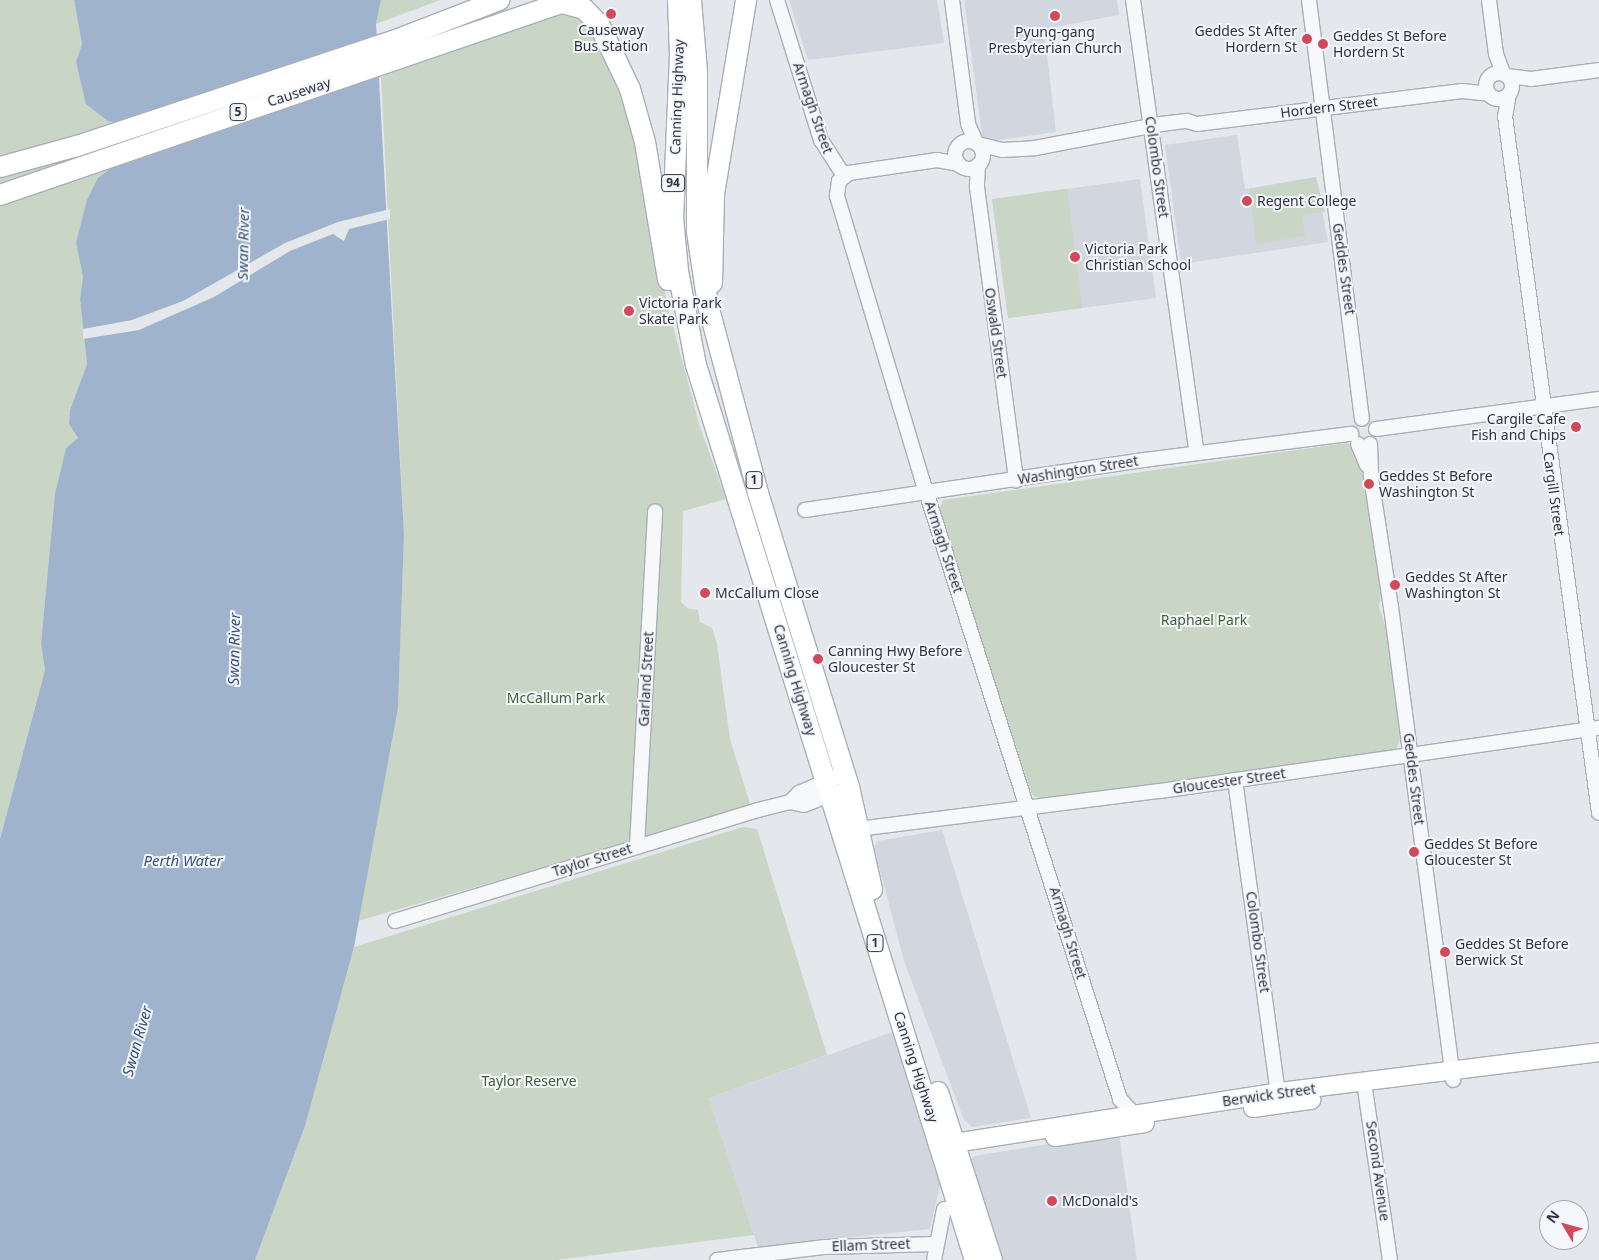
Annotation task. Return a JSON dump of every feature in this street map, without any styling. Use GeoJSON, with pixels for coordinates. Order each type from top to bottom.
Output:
{"type":"FeatureCollection","features":[{"type":"Feature","properties":{"kind":"highway","name":"Causeway"},"geometry":{"type":"LineString","coordinates":[[396,50],[482,5],[498,0]]}},
{"type":"Feature","properties":{"kind":"highway","name":"Canning Highway"},"geometry":{"type":"LineString","coordinates":[[678,0],[680,54],[673,218],[678,271],[696,365],[829,788],[950,1148],[992,1260]]}},
{"type":"Feature","properties":{"kind":"highway","name":"Canning Highway"},"geometry":{"type":"LineString","coordinates":[[691,0],[697,71],[697,232],[708,305],[758,493],[847,780],[892,960],[950,1148],[975,1260]]}},
{"type":"Feature","properties":{"kind":"highway"},"geometry":{"type":"LineString","coordinates":[[708,305],[713,273],[714,194],[746,0]]}},
{"type":"Feature","properties":{"kind":"highway","name":"Causeway"},"geometry":{"type":"LineString","coordinates":[[0,194],[78,155],[396,50],[566,1]]}},
{"type":"Feature","properties":{"kind":"highway"},"geometry":{"type":"LineString","coordinates":[[566,1],[584,9],[598,24],[630,89],[645,142],[665,268],[676,318],[696,365]]}},
{"type":"Feature","properties":{"kind":"highway","name":"Causeway"},"geometry":{"type":"LineString","coordinates":[[0,167],[78,155]]}},
{"type":"Feature","properties":{"kind":"main road","name":"Berwick Street"},"geometry":{"type":"LineString","coordinates":[[950,1148],[1134,1113],[1366,1087],[1599,1052]]}},
{"type":"Feature","properties":{"kind":"main road","name":"Berwick Street"},"geometry":{"type":"LineString","coordinates":[[1453,1075],[1599,1062]]}},
{"type":"Feature","properties":{"kind":"main road","name":"Berwick Street"},"geometry":{"type":"LineString","coordinates":[[950,1148],[1279,1098]]}},
{"type":"Feature","properties":{"kind":"street","name":"Armagh Street"},"geometry":{"type":"LineString","coordinates":[[777,0],[821,140],[844,176],[836,188],[837,196],[926,491],[1029,808],[1120,1099],[1134,1113]]}},
{"type":"Feature","properties":{"kind":"street","name":"Oswald Street"},"geometry":{"type":"LineString","coordinates":[[952,0],[968,124],[967,159],[976,187],[1016,480]]}},
{"type":"Feature","properties":{"kind":"street","name":"Colombo Street"},"geometry":{"type":"LineString","coordinates":[[1132,0],[1197,453]]}},
{"type":"Feature","properties":{"kind":"street","name":"Geddes Street"},"geometry":{"type":"LineString","coordinates":[[1309,0],[1362,419]]}},
{"type":"Feature","properties":{"kind":"street"},"geometry":{"type":"LineString","coordinates":[[1490,0],[1499,85]]}},
{"type":"Feature","properties":{"kind":"street","name":"Hordern Street"},"geometry":{"type":"LineString","coordinates":[[844,176],[937,160],[967,159],[1002,150],[1106,136],[1117,131],[1152,130],[1187,121],[1196,124],[1462,91],[1599,70]]}},
{"type":"Feature","properties":{"kind":"street","name":"Cargill Street"},"geometry":{"type":"LineString","coordinates":[[1499,85],[1505,116],[1542,408],[1594,729],[1599,813]]}},
{"type":"Feature","properties":{"kind":"street","name":"Oswald Street"},"geometry":{"type":"LineString","coordinates":[[968,124],[977,143]]}},
{"type":"Feature","properties":{"kind":"street","name":"Hordern Street"},"geometry":{"type":"LineString","coordinates":[[977,143],[1002,150]]}},
{"type":"Feature","properties":{"kind":"street"},"geometry":{"type":"LineString","coordinates":[[967,159],[977,143]]}},
{"type":"Feature","properties":{"kind":"street"},"geometry":{"type":"LineString","coordinates":[[1376,430],[1373,423],[1362,419],[1353,424],[1359,441],[1376,430],[1599,399]]}},
{"type":"Feature","properties":{"kind":"street","name":"Geddes Street"},"geometry":{"type":"LineString","coordinates":[[1359,441],[1371,478],[1411,756],[1453,1075]]}},
{"type":"Feature","properties":{"kind":"street","name":"Washington Street"},"geometry":{"type":"LineString","coordinates":[[805,510],[1197,453],[1359,441]]}},
{"type":"Feature","properties":{"kind":"street","name":"Garland Street"},"geometry":{"type":"LineString","coordinates":[[637,846],[656,511]]}},
{"type":"Feature","properties":{"kind":"street","name":"Gloucester Street"},"geometry":{"type":"LineString","coordinates":[[858,828],[1029,808],[1594,729]]}},
{"type":"Feature","properties":{"kind":"street","name":"Taylor Street"},"geometry":{"type":"LineString","coordinates":[[395,922],[637,846],[790,802],[804,805],[829,788],[847,780]]}},
{"type":"Feature","properties":{"kind":"street","name":"Colombo Street"},"geometry":{"type":"LineString","coordinates":[[1235,780],[1279,1098]]}},
{"type":"Feature","properties":{"kind":"street","name":"Second Avenue"},"geometry":{"type":"LineString","coordinates":[[1366,1087],[1390,1260]]}},
{"type":"Feature","properties":{"kind":"street"},"geometry":{"type":"LineString","coordinates":[[1114,1116],[1120,1099]]}},
{"type":"Feature","properties":{"kind":"street"},"geometry":{"type":"LineString","coordinates":[[934,1260],[944,1209]]}},
{"type":"Feature","properties":{"kind":"street","name":"Ellam Street"},"geometry":{"type":"LineString","coordinates":[[717,1260],[936,1244]]}},
{"type":"Feature","properties":{"kind":"shaded area"},"geometry":{"type":"Polygon","coordinates":[[[789,0],[937,0],[944,43],[808,60],[789,0]]]}},
{"type":"Feature","properties":{"kind":"shaded area"},"geometry":{"type":"Polygon","coordinates":[[[964,0],[1117,0],[1119,15],[1044,29],[1056,132],[983,142],[964,0]]]}},
{"type":"Feature","properties":{"kind":"shaded area","name":"Regent College"},"geometry":{"type":"Polygon","coordinates":[[[1237,135],[1245,189],[1316,177],[1328,242],[1181,264],[1165,145],[1237,135]]]}},
{"type":"Feature","properties":{"kind":"shaded area","name":"Victoria Park Christian School"},"geometry":{"type":"Polygon","coordinates":[[[1140,179],[1156,298],[1008,318],[992,199],[1140,179]]]}},
{"type":"Feature","properties":{"kind":"shaded area"},"geometry":{"type":"Polygon","coordinates":[[[942,830],[1031,1118],[972,1127],[964,1120],[904,961],[874,847],[878,841],[942,830]]]}},
{"type":"Feature","properties":{"kind":"shaded area"},"geometry":{"type":"Polygon","coordinates":[[[892,1032],[940,1185],[930,1229],[758,1247],[709,1098],[892,1032]]]}},
{"type":"Feature","properties":{"kind":"shaded area"},"geometry":{"type":"Polygon","coordinates":[[[1119,1133],[1137,1260],[998,1260],[970,1162],[974,1156],[1119,1133]]]}},
{"type":"Feature","properties":{"kind":"green space"},"geometry":{"type":"Polygon","coordinates":[[[0,0],[74,0],[82,44],[76,62],[84,91],[128,125],[130,138],[76,243],[83,277],[80,299],[87,364],[70,410],[69,424],[78,438],[66,448],[55,493],[41,644],[45,670],[0,839],[0,0]]]}},
{"type":"Feature","properties":{"kind":"green space"},"geometry":{"type":"Polygon","coordinates":[[[381,0],[440,0],[376,24],[381,0]]]}},
{"type":"Feature","properties":{"kind":"green space","name":"McCallum Park"},"geometry":{"type":"Polygon","coordinates":[[[567,11],[590,23],[627,103],[668,308],[700,427],[726,499],[683,511],[681,602],[689,609],[698,610],[700,622],[712,628],[717,644],[730,739],[751,807],[358,921],[398,708],[404,535],[381,77],[535,17],[567,11]]]}},
{"type":"Feature","properties":{"kind":"green space"},"geometry":{"type":"Polygon","coordinates":[[[1316,177],[1325,212],[1302,215],[1305,236],[1256,244],[1249,189],[1316,177]]]}},
{"type":"Feature","properties":{"kind":"green space"},"geometry":{"type":"Polygon","coordinates":[[[1067,189],[1082,308],[1008,318],[992,199],[1067,189]]]}},
{"type":"Feature","properties":{"kind":"green space","name":"Raphael Park"},"geometry":{"type":"Polygon","coordinates":[[[1347,443],[1359,449],[1367,481],[1382,587],[1379,607],[1390,640],[1400,739],[1396,750],[1044,800],[1032,795],[939,510],[943,500],[1347,443]]]}},
{"type":"Feature","properties":{"kind":"green space","name":"Taylor Reserve"},"geometry":{"type":"Polygon","coordinates":[[[743,827],[757,829],[827,1055],[709,1098],[754,1235],[556,1260],[255,1260],[305,1126],[354,947],[743,827]]]}},
{"type":"Feature","properties":{"kind":"water","name":"Perth Water"},"geometry":{"type":"Polygon","coordinates":[[[74,0],[381,0],[376,24],[404,535],[398,708],[354,947],[305,1126],[255,1260],[0,1260],[0,839],[45,670],[41,644],[55,493],[66,448],[78,438],[69,424],[70,410],[87,364],[80,299],[83,277],[76,243],[87,200],[98,178],[125,157],[130,138],[128,125],[108,121],[86,104],[76,62],[82,44],[74,0]]]}},
{"type":"Feature","properties":{"kind":"pier"},"geometry":{"type":"Polygon","coordinates":[[[390,209],[390,219],[349,229],[344,241],[333,234],[290,251],[214,297],[139,330],[83,339],[83,329],[132,320],[183,301],[285,243],[338,222],[390,209]]]}},
{"type":"Feature","properties":{"kind":"place","name":"Causeway Bus Station"},"geometry":{"type":"Point","coordinates":[611,14]}},
{"type":"Feature","properties":{"kind":"place","name":"Pyung-gang Presbyterian Church"},"geometry":{"type":"Point","coordinates":[1055,16]}},
{"type":"Feature","properties":{"kind":"place","name":"Geddes St After Hordern St"},"geometry":{"type":"Point","coordinates":[1307,39]}},
{"type":"Feature","properties":{"kind":"place","name":"Geddes St Before Hordern St"},"geometry":{"type":"Point","coordinates":[1323,44]}},
{"type":"Feature","properties":{"kind":"place","name":"Regent College"},"geometry":{"type":"Point","coordinates":[1247,201]}},
{"type":"Feature","properties":{"kind":"place","name":"Victoria Park Christian School"},"geometry":{"type":"Point","coordinates":[1075,257]}},
{"type":"Feature","properties":{"kind":"place","name":"Victoria Park Skate Park"},"geometry":{"type":"Point","coordinates":[629,311]}},
{"type":"Feature","properties":{"kind":"place","name":"Cargile Cafe Fish and Chips"},"geometry":{"type":"Point","coordinates":[1576,427]}},
{"type":"Feature","properties":{"kind":"place","name":"Geddes St Before Washington St"},"geometry":{"type":"Point","coordinates":[1369,484]}},
{"type":"Feature","properties":{"kind":"place","name":"Geddes St After Washington St"},"geometry":{"type":"Point","coordinates":[1395,585]}},
{"type":"Feature","properties":{"kind":"place","name":"McCallum Close"},"geometry":{"type":"Point","coordinates":[705,593]}},
{"type":"Feature","properties":{"kind":"place","name":"Canning Hwy Before Gloucester St"},"geometry":{"type":"Point","coordinates":[818,659]}},
{"type":"Feature","properties":{"kind":"place","name":"Geddes St Before Gloucester St"},"geometry":{"type":"Point","coordinates":[1414,852]}},
{"type":"Feature","properties":{"kind":"place","name":"Geddes St Before Berwick St"},"geometry":{"type":"Point","coordinates":[1445,952]}},
{"type":"Feature","properties":{"kind":"place","name":"McDonald's"},"geometry":{"type":"Point","coordinates":[1052,1201]}},
{"type":"Feature","properties":{"kind":"water label","name":"Swan River"},"geometry":{"type":"Point","coordinates":[243,244]}},
{"type":"Feature","properties":{"kind":"water label","name":"Swan River"},"geometry":{"type":"Point","coordinates":[234,649]}},
{"type":"Feature","properties":{"kind":"water label","name":"Swan River"},"geometry":{"type":"Point","coordinates":[137,1041]}}]}
